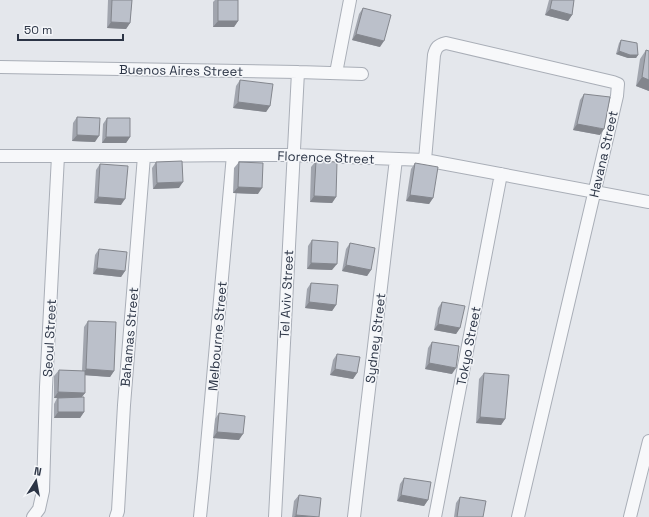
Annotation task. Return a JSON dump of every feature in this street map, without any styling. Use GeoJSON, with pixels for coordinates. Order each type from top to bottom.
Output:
{"type":"FeatureCollection","features":[{"type":"Feature","properties":{"kind":"street"},"geometry":{"type":"LineString","coordinates":[[336,73],[350,0]]}},
{"type":"Feature","properties":{"kind":"street","name":"Havana Street"},"geometry":{"type":"LineString","coordinates":[[425,160],[434,55],[436,48],[440,44],[446,43],[618,84],[617,96],[518,517]]}},
{"type":"Feature","properties":{"kind":"street","name":"Buenos Aires Street"},"geometry":{"type":"LineString","coordinates":[[0,67],[362,74]]}},
{"type":"Feature","properties":{"kind":"street","name":"Tel Aviv Street"},"geometry":{"type":"LineString","coordinates":[[275,517],[298,72]]}},
{"type":"Feature","properties":{"kind":"street","name":"Florence Street"},"geometry":{"type":"LineString","coordinates":[[0,156],[233,155],[425,160],[649,202]]}},
{"type":"Feature","properties":{"kind":"street","name":"Melbourne Street"},"geometry":{"type":"LineString","coordinates":[[200,517],[233,155]]}},
{"type":"Feature","properties":{"kind":"street","name":"Seoul Street"},"geometry":{"type":"LineString","coordinates":[[33,517],[39,509],[43,491],[46,387],[58,156]]}},
{"type":"Feature","properties":{"kind":"street","name":"Bahamas Street"},"geometry":{"type":"LineString","coordinates":[[116,517],[118,511],[124,405],[144,156]]}},
{"type":"Feature","properties":{"kind":"street","name":"Sydney Street"},"geometry":{"type":"LineString","coordinates":[[354,517],[396,159]]}},
{"type":"Feature","properties":{"kind":"street","name":"Tokyo Street"},"geometry":{"type":"LineString","coordinates":[[435,517],[501,174]]}},
{"type":"Feature","properties":{"kind":"street"},"geometry":{"type":"LineString","coordinates":[[630,517],[649,441]]}},
{"type":"Feature","properties":{"kind":"building"},"geometry":{"type":"Polygon","coordinates":[[[112,0],[132,0],[130,23],[111,22],[112,0]]]}},
{"type":"Feature","properties":{"kind":"building"},"geometry":{"type":"Polygon","coordinates":[[[218,0],[238,0],[238,21],[218,21],[218,0]]]}},
{"type":"Feature","properties":{"kind":"building"},"geometry":{"type":"Polygon","coordinates":[[[552,0],[574,0],[572,15],[550,9],[552,0]]]}},
{"type":"Feature","properties":{"kind":"building"},"geometry":{"type":"Polygon","coordinates":[[[363,8],[391,15],[384,41],[356,34],[363,8]]]}},
{"type":"Feature","properties":{"kind":"building"},"geometry":{"type":"Polygon","coordinates":[[[621,40],[637,43],[638,55],[630,55],[619,51],[621,40]]]}},
{"type":"Feature","properties":{"kind":"building"},"geometry":{"type":"Polygon","coordinates":[[[646,50],[649,51],[649,80],[642,77],[646,50]]]}},
{"type":"Feature","properties":{"kind":"building"},"geometry":{"type":"Polygon","coordinates":[[[240,80],[273,84],[270,106],[238,102],[240,80]]]}},
{"type":"Feature","properties":{"kind":"building"},"geometry":{"type":"Polygon","coordinates":[[[584,94],[610,97],[604,129],[577,124],[584,94]]]}},
{"type":"Feature","properties":{"kind":"building"},"geometry":{"type":"Polygon","coordinates":[[[77,117],[100,118],[99,136],[77,135],[77,117]]]}},
{"type":"Feature","properties":{"kind":"building"},"geometry":{"type":"Polygon","coordinates":[[[107,118],[130,118],[130,137],[106,137],[107,118]]]}},
{"type":"Feature","properties":{"kind":"building"},"geometry":{"type":"Polygon","coordinates":[[[182,161],[183,182],[157,183],[156,162],[182,161]]]}},
{"type":"Feature","properties":{"kind":"building"},"geometry":{"type":"Polygon","coordinates":[[[316,161],[337,162],[336,197],[314,196],[316,161]]]}},
{"type":"Feature","properties":{"kind":"building"},"geometry":{"type":"Polygon","coordinates":[[[239,162],[263,163],[262,188],[238,187],[239,162]]]}},
{"type":"Feature","properties":{"kind":"building"},"geometry":{"type":"Polygon","coordinates":[[[415,163],[438,167],[433,198],[410,195],[415,163]]]}},
{"type":"Feature","properties":{"kind":"building"},"geometry":{"type":"Polygon","coordinates":[[[100,164],[128,166],[125,199],[98,197],[100,164]]]}},
{"type":"Feature","properties":{"kind":"building"},"geometry":{"type":"Polygon","coordinates":[[[312,240],[338,242],[337,264],[311,263],[312,240]]]}},
{"type":"Feature","properties":{"kind":"building"},"geometry":{"type":"Polygon","coordinates":[[[350,243],[375,248],[371,270],[346,265],[350,243]]]}},
{"type":"Feature","properties":{"kind":"building"},"geometry":{"type":"Polygon","coordinates":[[[99,249],[127,252],[125,271],[97,268],[99,249]]]}},
{"type":"Feature","properties":{"kind":"building"},"geometry":{"type":"Polygon","coordinates":[[[311,283],[338,285],[336,305],[309,302],[311,283]]]}},
{"type":"Feature","properties":{"kind":"building"},"geometry":{"type":"Polygon","coordinates":[[[442,302],[465,306],[460,328],[438,324],[442,302]]]}},
{"type":"Feature","properties":{"kind":"building"},"geometry":{"type":"Polygon","coordinates":[[[88,321],[116,322],[114,371],[86,369],[88,321]]]}},
{"type":"Feature","properties":{"kind":"building"},"geometry":{"type":"Polygon","coordinates":[[[432,342],[459,346],[456,368],[429,363],[432,342]]]}},
{"type":"Feature","properties":{"kind":"building"},"geometry":{"type":"Polygon","coordinates":[[[337,354],[360,357],[357,373],[335,369],[337,354]]]}},
{"type":"Feature","properties":{"kind":"building"},"geometry":{"type":"Polygon","coordinates":[[[59,370],[85,371],[85,393],[58,392],[59,370]]]}},
{"type":"Feature","properties":{"kind":"building"},"geometry":{"type":"Polygon","coordinates":[[[484,373],[509,375],[505,419],[480,417],[484,373]]]}},
{"type":"Feature","properties":{"kind":"building"},"geometry":{"type":"Polygon","coordinates":[[[84,397],[84,412],[58,412],[58,398],[84,397]]]}},
{"type":"Feature","properties":{"kind":"building"},"geometry":{"type":"Polygon","coordinates":[[[219,413],[245,416],[243,434],[217,432],[219,413]]]}},
{"type":"Feature","properties":{"kind":"building"},"geometry":{"type":"Polygon","coordinates":[[[404,478],[431,482],[428,500],[401,495],[404,478]]]}},
{"type":"Feature","properties":{"kind":"building"},"geometry":{"type":"Polygon","coordinates":[[[299,495],[321,498],[319,517],[296,515],[299,495]]]}},
{"type":"Feature","properties":{"kind":"building"},"geometry":{"type":"Polygon","coordinates":[[[460,497],[486,501],[483,517],[457,517],[460,497]]]}}]}
